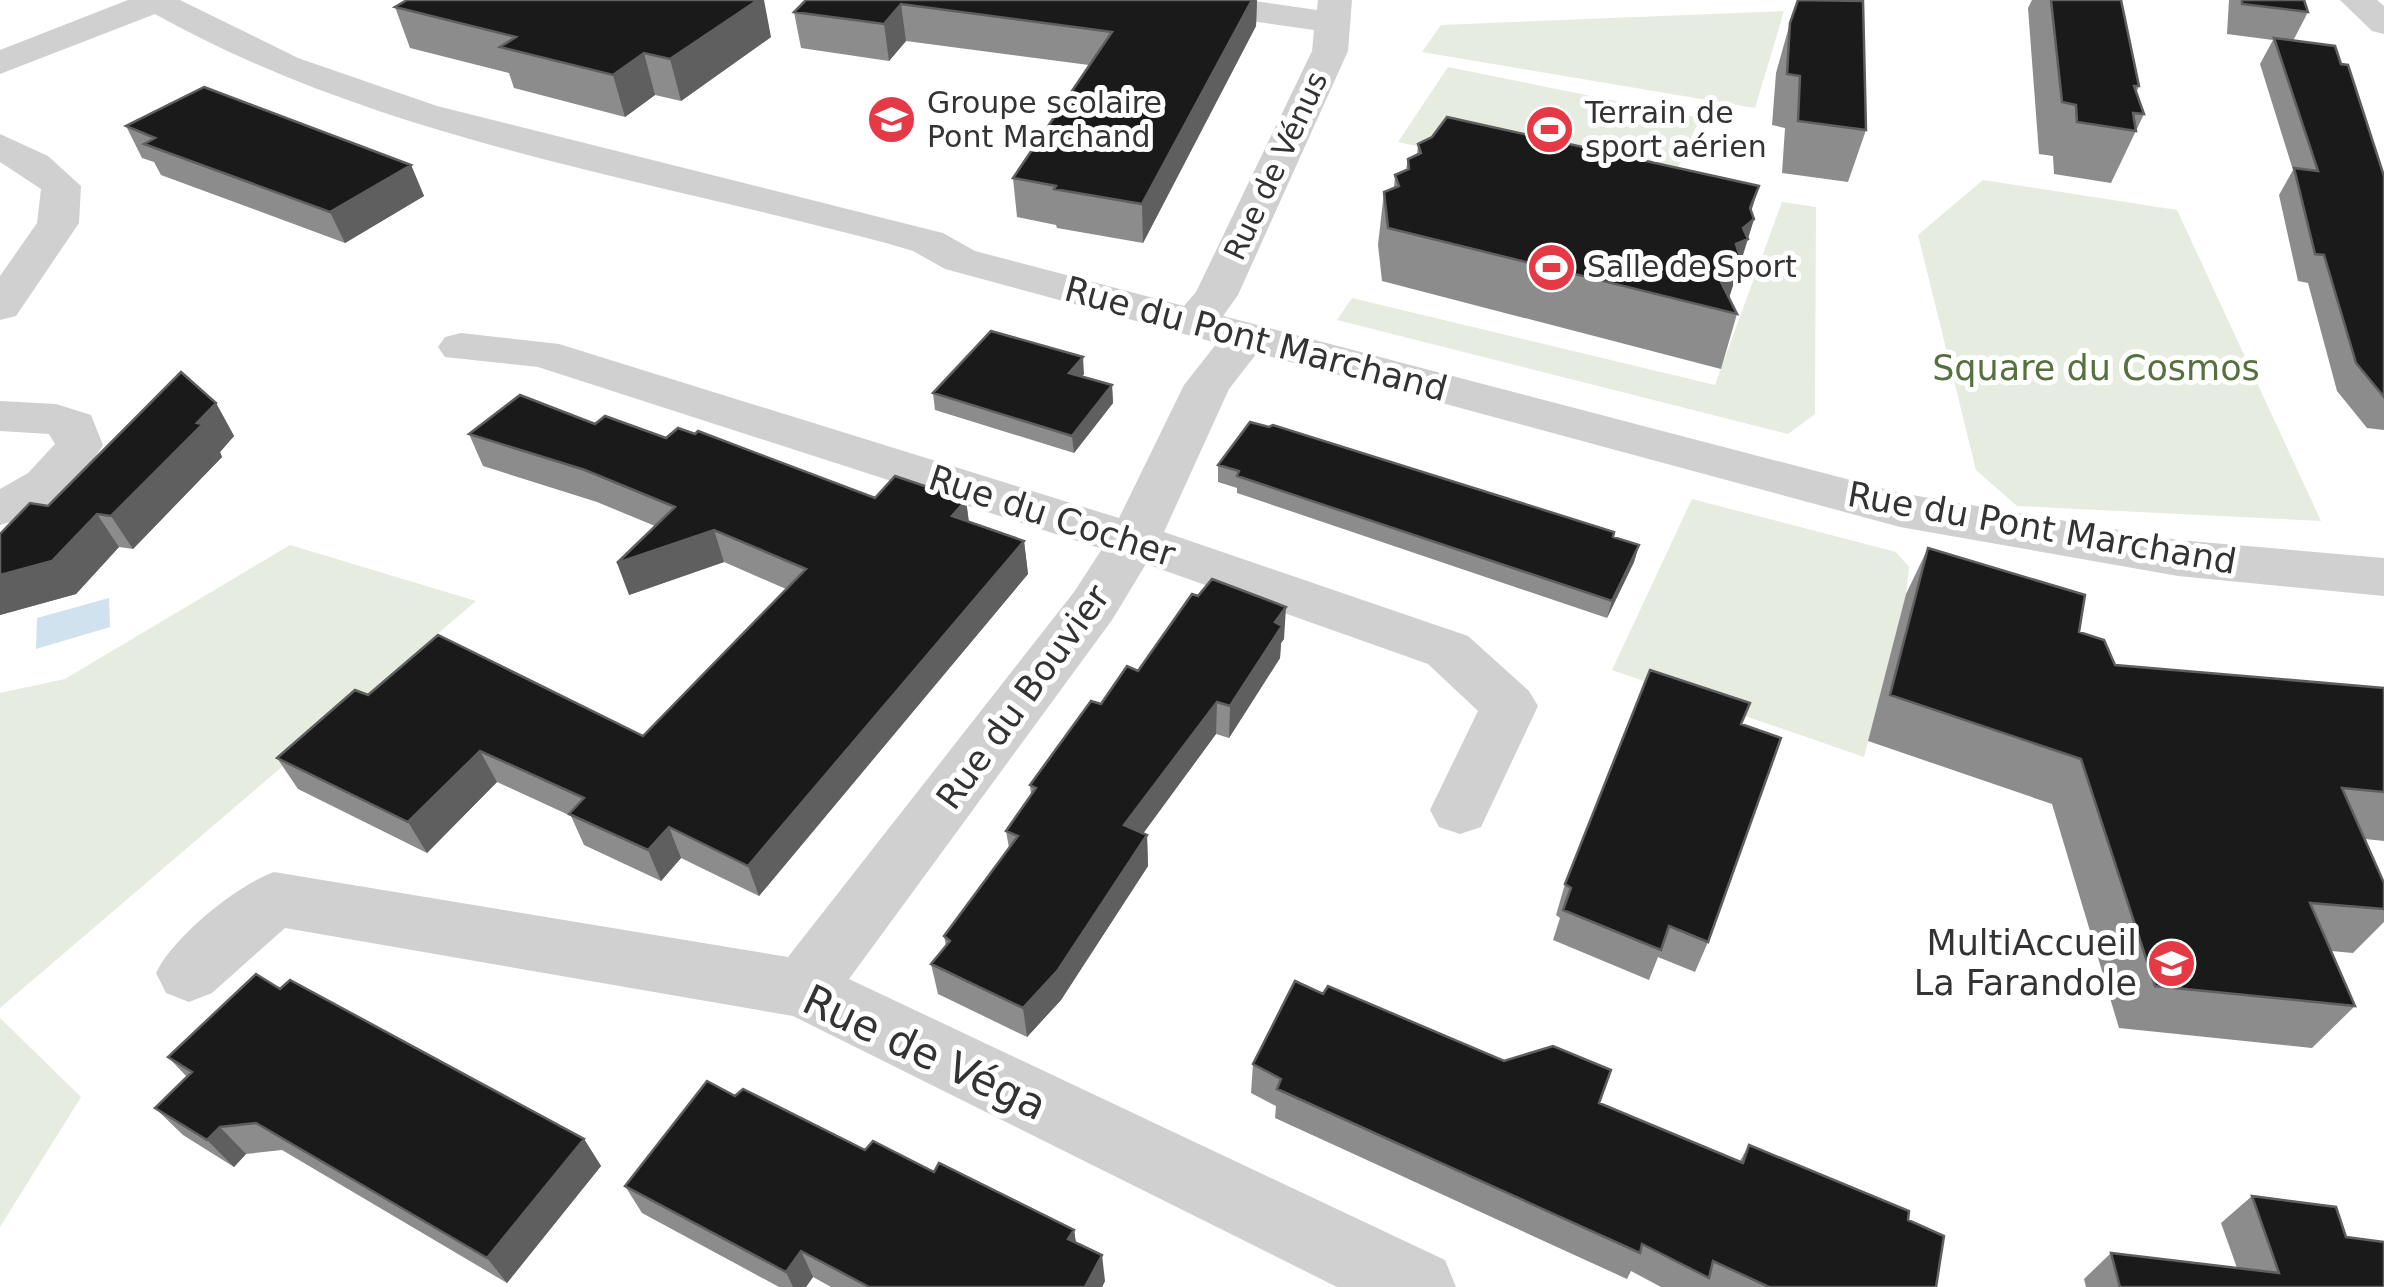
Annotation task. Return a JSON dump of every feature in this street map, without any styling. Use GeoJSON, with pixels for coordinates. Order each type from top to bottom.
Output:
{"type":"FeatureCollection","features":[{"type":"Feature","properties":{"kind":"street"},"geometry":{"type":"LineString","coordinates":[[0,64],[156,0]]}},
{"type":"Feature","properties":{"kind":"street","name":"Rue du Pont Marchand"},"geometry":{"type":"LineString","coordinates":[[156,0],[204,30],[302,74],[412,110],[547,148],[928,242],[960,260],[1900,510],[2178,558],[2384,578]]}},
{"type":"Feature","properties":{"kind":"street"},"geometry":{"type":"LineString","coordinates":[[1173,0],[1333,11]]}},
{"type":"Feature","properties":{"kind":"street"},"geometry":{"type":"LineString","coordinates":[[2357,0],[2384,24]]}},
{"type":"Feature","properties":{"kind":"street","name":"Rue de Vénus"},"geometry":{"type":"LineString","coordinates":[[1220,330],[1216,295],[1330,51],[1333,11]]}},
{"type":"Feature","properties":{"kind":"street"},"geometry":{"type":"LineString","coordinates":[[0,146],[34,164],[61,186],[58,223],[0,307]]}},
{"type":"Feature","properties":{"kind":"street","name":"Rue du Bouvier"},"geometry":{"type":"LineString","coordinates":[[803,989],[1093,606],[1134,541],[1207,386],[1220,330]]}},
{"type":"Feature","properties":{"kind":"street","name":"Rue du Cocher"},"geometry":{"type":"LineString","coordinates":[[461,347],[544,354],[1134,541],[1448,650],[1509,706],[1460,810]]}},
{"type":"Feature","properties":{"kind":"street"},"geometry":{"type":"LineString","coordinates":[[0,416],[56,419],[74,426],[79,445],[62,471],[31,498],[0,508]]}},
{"type":"Feature","properties":{"kind":"street","name":"Rue de Véga"},"geometry":{"type":"LineString","coordinates":[[188,972],[274,899],[803,989],[1190,1180],[1418,1287]]}},
{"type":"Feature","properties":{"kind":"green space"},"geometry":{"type":"Polygon","coordinates":[[[1784,11],[1755,108],[1422,52],[1441,25],[1784,11]]]}},
{"type":"Feature","properties":{"kind":"green space","name":"Terrain de sport aérien"},"geometry":{"type":"Polygon","coordinates":[[[1448,67],[1700,118],[1664,199],[1398,142],[1448,67]]]}},
{"type":"Feature","properties":{"kind":"green space","name":"Square du Cosmos"},"geometry":{"type":"Polygon","coordinates":[[[1983,180],[2177,210],[2321,521],[2017,506],[1976,470],[1918,235],[1983,180]]]}},
{"type":"Feature","properties":{"kind":"green space"},"geometry":{"type":"Polygon","coordinates":[[[1782,202],[1816,207],[1815,414],[1788,434],[1337,320],[1352,298],[1715,385],[1782,202]]]}},
{"type":"Feature","properties":{"kind":"green space"},"geometry":{"type":"Polygon","coordinates":[[[1692,499],[1896,552],[1909,567],[1906,594],[1864,757],[1612,670],[1692,499]]]}},
{"type":"Feature","properties":{"kind":"green space"},"geometry":{"type":"Polygon","coordinates":[[[290,545],[476,601],[0,1008],[0,693],[65,679],[290,545]]]}},
{"type":"Feature","properties":{"kind":"green space"},"geometry":{"type":"Polygon","coordinates":[[[0,1018],[81,1097],[0,1227],[0,1018]]]}},
{"type":"Feature","properties":{"kind":"water"},"geometry":{"type":"Polygon","coordinates":[[[109,598],[110,627],[36,649],[37,618],[109,598]]]}},
{"type":"Feature","properties":{"kind":"building"},"geometry":{"type":"Polygon","coordinates":[[[407,0],[758,0],[670,59],[644,53],[613,75],[500,47],[516,37],[395,7],[407,0]]]}},
{"type":"Feature","properties":{"kind":"building"},"geometry":{"type":"Polygon","coordinates":[[[806,0],[1252,0],[1142,204],[1013,178],[1112,32],[901,4],[884,24],[794,12],[806,0]]]}},
{"type":"Feature","properties":{"kind":"building"},"geometry":{"type":"Polygon","coordinates":[[[1798,0],[1863,1],[1866,130],[1798,121],[1800,76],[1787,74],[1790,23],[1798,0]]]}},
{"type":"Feature","properties":{"kind":"building"},"geometry":{"type":"Polygon","coordinates":[[[2051,0],[2121,0],[2139,86],[2134,86],[2144,114],[2133,113],[2136,131],[2077,122],[2076,105],[2062,102],[2051,0]]]}},
{"type":"Feature","properties":{"kind":"building"},"geometry":{"type":"Polygon","coordinates":[[[2242,0],[2304,0],[2308,12],[2242,4],[2242,0]]]}},
{"type":"Feature","properties":{"kind":"building"},"geometry":{"type":"Polygon","coordinates":[[[2274,38],[2335,46],[2341,64],[2348,65],[2384,176],[2384,397],[2356,363],[2324,255],[2315,254],[2294,168],[2318,171],[2274,38]]]}},
{"type":"Feature","properties":{"kind":"building"},"geometry":{"type":"Polygon","coordinates":[[[204,87],[411,165],[330,212],[144,144],[155,138],[126,126],[204,87]]]}},
{"type":"Feature","properties":{"kind":"building"},"geometry":{"type":"Polygon","coordinates":[[[1447,117],[1759,186],[1750,208],[1754,219],[1743,228],[1748,239],[1736,244],[1740,257],[1729,263],[1733,275],[1721,282],[1737,314],[1388,228],[1384,192],[1399,186],[1395,175],[1409,169],[1408,159],[1421,153],[1418,144],[1432,137],[1447,117]]]}},
{"type":"Feature","properties":{"kind":"building"},"geometry":{"type":"Polygon","coordinates":[[[991,331],[1083,357],[1069,373],[1112,385],[1072,436],[933,393],[991,331]]]}},
{"type":"Feature","properties":{"kind":"building"},"geometry":{"type":"Polygon","coordinates":[[[181,372],[216,403],[197,423],[203,424],[111,516],[97,514],[52,561],[0,575],[0,534],[30,503],[48,506],[181,372]]]}},
{"type":"Feature","properties":{"kind":"building"},"geometry":{"type":"Polygon","coordinates":[[[520,395],[595,424],[605,416],[666,438],[678,428],[695,434],[698,431],[875,498],[895,476],[966,500],[952,516],[1024,541],[748,866],[669,827],[648,850],[569,814],[584,798],[480,751],[408,822],[277,758],[355,690],[368,695],[438,635],[643,736],[806,569],[714,530],[617,563],[675,507],[585,470],[469,434],[520,395]]]}},
{"type":"Feature","properties":{"kind":"building"},"geometry":{"type":"Polygon","coordinates":[[[1250,422],[1273,425],[1614,532],[1613,537],[1639,545],[1612,601],[1237,476],[1239,471],[1218,465],[1250,422]]]}},
{"type":"Feature","properties":{"kind":"building"},"geometry":{"type":"Polygon","coordinates":[[[1928,548],[2085,595],[2079,632],[2104,640],[2115,665],[2384,688],[2384,792],[2342,788],[2384,883],[2384,909],[2310,903],[2355,1006],[2155,986],[2081,759],[1890,695],[1928,548]]]}},
{"type":"Feature","properties":{"kind":"building"},"geometry":{"type":"Polygon","coordinates":[[[1212,579],[1286,607],[1275,622],[1282,626],[1230,706],[1217,702],[1124,825],[1147,835],[1058,970],[1023,1008],[931,964],[950,941],[944,936],[1018,836],[1006,831],[1036,788],[1030,785],[1091,701],[1101,704],[1127,666],[1138,671],[1192,594],[1198,596],[1212,579]]]}},
{"type":"Feature","properties":{"kind":"building"},"geometry":{"type":"Polygon","coordinates":[[[1650,670],[1750,703],[1741,724],[1781,738],[1708,942],[1669,926],[1661,950],[1563,910],[1571,888],[1565,884],[1650,670]]]}},
{"type":"Feature","properties":{"kind":"building"},"geometry":{"type":"Polygon","coordinates":[[[256,974],[280,989],[290,980],[584,1139],[487,1258],[256,1123],[220,1127],[207,1140],[155,1108],[192,1072],[168,1057],[256,974]]]}},
{"type":"Feature","properties":{"kind":"building"},"geometry":{"type":"Polygon","coordinates":[[[1295,981],[1323,994],[1328,986],[1504,1061],[1553,1046],[1611,1070],[1599,1103],[1743,1163],[1749,1145],[1909,1211],[1908,1220],[1944,1236],[1936,1287],[1769,1287],[1713,1261],[1709,1278],[1642,1244],[1640,1253],[1277,1089],[1281,1079],[1253,1064],[1295,981]]]}},
{"type":"Feature","properties":{"kind":"building"},"geometry":{"type":"Polygon","coordinates":[[[707,1081],[735,1096],[743,1089],[865,1150],[873,1141],[934,1172],[939,1163],[1074,1230],[1068,1239],[1102,1255],[1085,1287],[869,1287],[801,1251],[786,1272],[625,1186],[707,1081]]]}},
{"type":"Feature","properties":{"kind":"building"},"geometry":{"type":"Polygon","coordinates":[[[2252,1196],[2336,1207],[2346,1237],[2384,1242],[2384,1287],[2120,1287],[2111,1253],[2279,1273],[2252,1196]]]}},
{"type":"Feature","properties":{"kind":"place","name":"Groupe scolaire Pont Marchand"},"geometry":{"type":"Point","coordinates":[892,120]}},
{"type":"Feature","properties":{"kind":"place","name":"Terrain de sport aérien"},"geometry":{"type":"Point","coordinates":[1550,130]}},
{"type":"Feature","properties":{"kind":"place","name":"Salle de Sport"},"geometry":{"type":"Point","coordinates":[1552,267]}},
{"type":"Feature","properties":{"kind":"place","name":"MultiAccueil La Farandole"},"geometry":{"type":"Point","coordinates":[2172,963]}}]}
